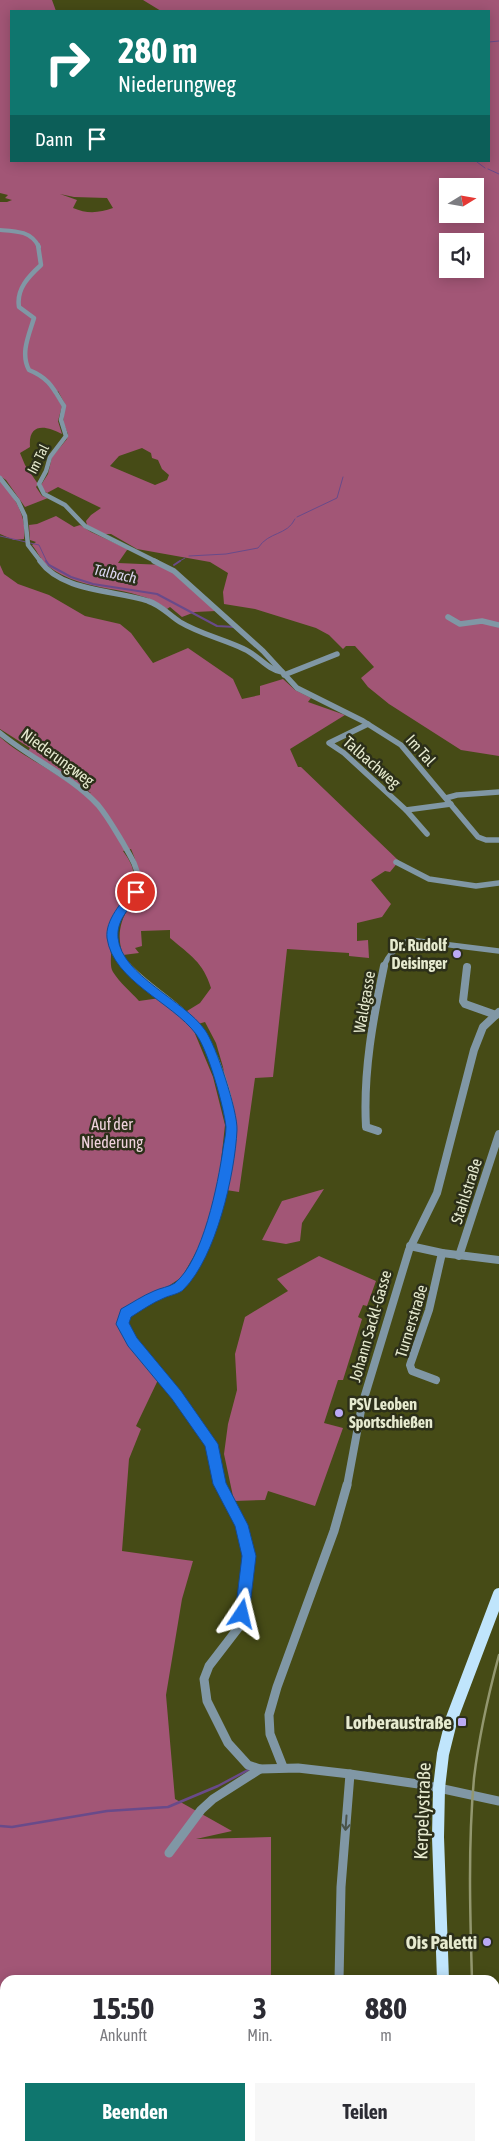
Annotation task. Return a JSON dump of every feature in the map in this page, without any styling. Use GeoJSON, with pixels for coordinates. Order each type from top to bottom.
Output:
{"type":"FeatureCollection","features":[{"type":"Feature","properties":{"kind":"main road","name":"Kerpelystraße"},"geometry":{"type":"LineString","coordinates":[[443,1975],[439,1888],[439,1788],[442,1754],[452,1718],[499,1594]]}},
{"type":"Feature","properties":{"kind":"street","name":"Im Tal"},"geometry":{"type":"LineString","coordinates":[[0,230],[23,232],[33,236],[39,244],[41,265],[28,276],[18,300],[19,307],[34,318],[26,340],[26,362],[30,370],[43,376],[48,381],[63,403],[62,420],[66,433],[64,439],[49,460],[39,484],[42,491],[65,505],[85,526],[174,571],[229,620],[296,688],[368,724],[401,745],[478,837],[486,840],[499,840]]}},
{"type":"Feature","properties":{"kind":"street","name":"Im Tal"},"geometry":{"type":"LineString","coordinates":[[0,478],[18,501],[27,523],[27,543],[47,571],[88,589],[148,601],[180,622],[210,637],[245,649],[272,670],[283,673]]}},
{"type":"Feature","properties":{"kind":"street"},"geometry":{"type":"LineString","coordinates":[[448,617],[451,622],[458,625],[483,621],[499,625]]}},
{"type":"Feature","properties":{"kind":"street"},"geometry":{"type":"LineString","coordinates":[[283,673],[337,654]]}},
{"type":"Feature","properties":{"kind":"street","name":"Talbachweg"},"geometry":{"type":"LineString","coordinates":[[368,724],[330,743],[344,753],[406,810],[427,834]]}},
{"type":"Feature","properties":{"kind":"street","name":"Niederungweg"},"geometry":{"type":"LineString","coordinates":[[0,733],[30,756],[63,775],[77,786],[101,809],[115,827],[134,860],[137,873],[136,892],[120,912],[114,925],[112,938],[125,964],[137,978],[188,1017],[201,1033],[211,1054],[231,1119],[231,1138],[223,1187],[205,1245],[192,1270],[179,1287],[159,1294],[125,1313],[122,1324],[132,1342],[176,1395],[211,1444],[220,1484],[241,1525],[249,1556],[245,1601],[239,1627],[209,1666],[204,1679],[204,1690],[217,1724],[228,1743],[248,1765],[260,1769]]}},
{"type":"Feature","properties":{"kind":"street","name":"Talbachweg"},"geometry":{"type":"LineString","coordinates":[[406,810],[448,801],[457,795],[499,792]]}},
{"type":"Feature","properties":{"kind":"street"},"geometry":{"type":"LineString","coordinates":[[396,862],[429,879],[476,886],[499,883]]}},
{"type":"Feature","properties":{"kind":"street","name":"Waldgasse"},"geometry":{"type":"LineString","coordinates":[[378,1132],[366,1127],[364,1102],[372,1029],[385,962],[397,948],[410,940],[499,951]]}},
{"type":"Feature","properties":{"kind":"street","name":"Johann Sackl-Gasse"},"geometry":{"type":"LineString","coordinates":[[283,1767],[270,1734],[269,1715],[277,1687],[334,1531],[346,1491],[362,1405],[410,1246],[437,1193],[466,1074],[479,1036],[483,1027],[497,1014],[465,1004],[462,1001],[467,967]]}},
{"type":"Feature","properties":{"kind":"street","name":"Stahlstraße"},"geometry":{"type":"LineString","coordinates":[[459,1256],[499,1134]]}},
{"type":"Feature","properties":{"kind":"street"},"geometry":{"type":"LineString","coordinates":[[410,1246],[459,1256],[499,1260]]}},
{"type":"Feature","properties":{"kind":"street","name":"Turnerstraße"},"geometry":{"type":"LineString","coordinates":[[436,1380],[412,1371],[410,1365],[427,1324],[442,1253]]}},
{"type":"Feature","properties":{"kind":"street"},"geometry":{"type":"LineString","coordinates":[[169,1853],[201,1810],[225,1789],[260,1769],[283,1767],[350,1774],[439,1788],[499,1801]]}},
{"type":"Feature","properties":{"kind":"street"},"geometry":{"type":"LineString","coordinates":[[339,1975],[341,1887],[350,1774]]}},
{"type":"Feature","properties":{"kind":"green space"},"geometry":{"type":"Polygon","coordinates":[[[0,0],[52,0],[56,10],[10,10],[10,162],[490,162],[490,10],[159,10],[143,0],[499,0],[499,756],[461,750],[389,704],[368,687],[361,678],[374,667],[355,646],[346,646],[343,649],[329,635],[316,628],[255,609],[224,604],[223,592],[228,573],[210,562],[137,549],[111,534],[101,534],[87,525],[86,521],[101,508],[58,487],[47,493],[43,490],[41,485],[48,474],[52,457],[67,439],[68,434],[63,422],[65,404],[58,391],[54,393],[62,406],[58,421],[62,434],[50,429],[39,428],[32,434],[30,447],[20,453],[25,465],[38,484],[36,487],[42,496],[48,498],[25,507],[6,480],[0,476],[0,202],[12,200],[5,198],[8,195],[0,193],[0,0]],[[60,194],[77,200],[73,208],[83,211],[98,212],[113,208],[107,198],[74,197],[60,194]],[[142,448],[119,456],[110,466],[155,485],[167,480],[169,475],[162,469],[158,460],[152,458],[151,453],[142,448]]]}},
{"type":"Feature","properties":{"kind":"green space"},"geometry":{"type":"Polygon","coordinates":[[[0,480],[22,515],[24,539],[14,540],[0,534],[0,480]]]}},
{"type":"Feature","properties":{"kind":"green space"},"geometry":{"type":"Polygon","coordinates":[[[56,516],[74,527],[80,525],[130,550],[127,550],[118,563],[164,565],[216,611],[195,612],[182,617],[170,607],[167,609],[139,595],[77,581],[62,575],[41,559],[32,545],[36,542],[30,540],[29,525],[37,524],[56,516]]]}},
{"type":"Feature","properties":{"kind":"green space","name":"Auf der Niederung"},"geometry":{"type":"Polygon","coordinates":[[[0,565],[4,574],[18,584],[49,595],[85,616],[120,624],[131,633],[153,663],[188,648],[233,679],[242,699],[260,695],[260,686],[283,679],[295,690],[311,698],[308,702],[345,715],[290,749],[298,767],[301,767],[399,861],[390,872],[385,871],[371,880],[391,904],[382,917],[357,923],[357,941],[368,940],[369,958],[349,956],[349,953],[287,949],[273,1077],[255,1078],[239,1192],[226,1190],[235,1135],[223,1067],[216,1043],[205,1022],[198,1024],[187,1011],[200,1003],[211,988],[208,979],[200,965],[190,954],[170,938],[170,930],[141,931],[142,946],[135,948],[139,953],[123,955],[120,943],[121,925],[130,905],[137,896],[139,888],[137,865],[131,849],[123,851],[131,863],[134,874],[133,882],[109,931],[112,970],[119,980],[139,1001],[160,998],[191,1024],[213,1077],[225,1125],[218,1189],[204,1238],[182,1277],[122,1311],[123,1324],[163,1379],[157,1382],[136,1426],[141,1429],[129,1459],[122,1551],[193,1561],[182,1599],[166,1695],[175,1799],[232,1831],[196,1839],[271,1837],[271,1975],[0,1975],[0,737],[16,750],[68,782],[91,793],[28,751],[30,748],[0,729],[0,565]]]}},
{"type":"Feature","properties":{"kind":"green space"},"geometry":{"type":"Polygon","coordinates":[[[324,1189],[302,1223],[300,1241],[286,1244],[262,1240],[282,1201],[324,1189]]]}},
{"type":"Feature","properties":{"kind":"green space"},"geometry":{"type":"Polygon","coordinates":[[[319,1256],[376,1281],[367,1306],[363,1305],[358,1317],[362,1319],[343,1380],[338,1380],[324,1423],[343,1428],[315,1506],[268,1491],[265,1500],[234,1501],[224,1454],[228,1424],[237,1390],[235,1354],[245,1317],[288,1291],[277,1279],[319,1256]]]}},
{"type":"Feature","properties":{"kind":"waterway"},"geometry":{"type":"LineString","coordinates":[[490,42],[499,41]]}},
{"type":"Feature","properties":{"kind":"waterway"},"geometry":{"type":"LineString","coordinates":[[477,162],[485,168]]}},
{"type":"Feature","properties":{"kind":"waterway"},"geometry":{"type":"LineString","coordinates":[[488,169],[499,174]]}},
{"type":"Feature","properties":{"kind":"waterway"},"geometry":{"type":"LineString","coordinates":[[297,517],[337,498],[343,477]]}},
{"type":"Feature","properties":{"kind":"waterway"},"geometry":{"type":"LineString","coordinates":[[189,556],[226,554],[258,548],[267,539],[287,528],[295,519]]}},
{"type":"Feature","properties":{"kind":"waterway","name":"Talbach"},"geometry":{"type":"LineString","coordinates":[[0,536],[39,545],[47,562]]}},
{"type":"Feature","properties":{"kind":"waterway"},"geometry":{"type":"LineString","coordinates":[[178,562],[185,558]]}},
{"type":"Feature","properties":{"kind":"waterway","name":"Talbach"},"geometry":{"type":"LineString","coordinates":[[46,561],[49,565],[71,577],[93,584],[157,594],[217,626],[235,627]]}},
{"type":"Feature","properties":{"kind":"waterway"},"geometry":{"type":"LineString","coordinates":[[174,565],[180,561]]}},
{"type":"Feature","properties":{"kind":"waterway"},"geometry":{"type":"LineString","coordinates":[[0,1826],[12,1827],[107,1811],[168,1807],[218,1786],[248,1770]]}},
{"type":"Feature","properties":{"kind":"railway"},"geometry":{"type":"LineString","coordinates":[[472,1975],[470,1854],[474,1778],[484,1716],[499,1655]]}},
{"type":"Feature","properties":{"kind":"place","name":"Dr. Rudolf Deisinger"},"geometry":{"type":"Point","coordinates":[457,954]}},
{"type":"Feature","properties":{"kind":"place","name":"PSV Leoben Sportschießen"},"geometry":{"type":"Point","coordinates":[339,1413]}},
{"type":"Feature","properties":{"kind":"place","name":"Lorberaustraße"},"geometry":{"type":"Point","coordinates":[462,1722]}},
{"type":"Feature","properties":{"kind":"place","name":"Ois Paletti"},"geometry":{"type":"Point","coordinates":[487,1942]}},
{"type":"Feature","properties":{"kind":"route"},"geometry":{"type":"LineString","coordinates":[[136,892],[120,912],[114,925],[112,938],[125,964],[137,978],[188,1017],[201,1033],[219,1076],[232,1128],[223,1187],[205,1245],[192,1270],[179,1287],[159,1294],[125,1313],[122,1324],[132,1342],[163,1378],[211,1444],[220,1484],[241,1525],[249,1556],[242,1614]]}}]}
